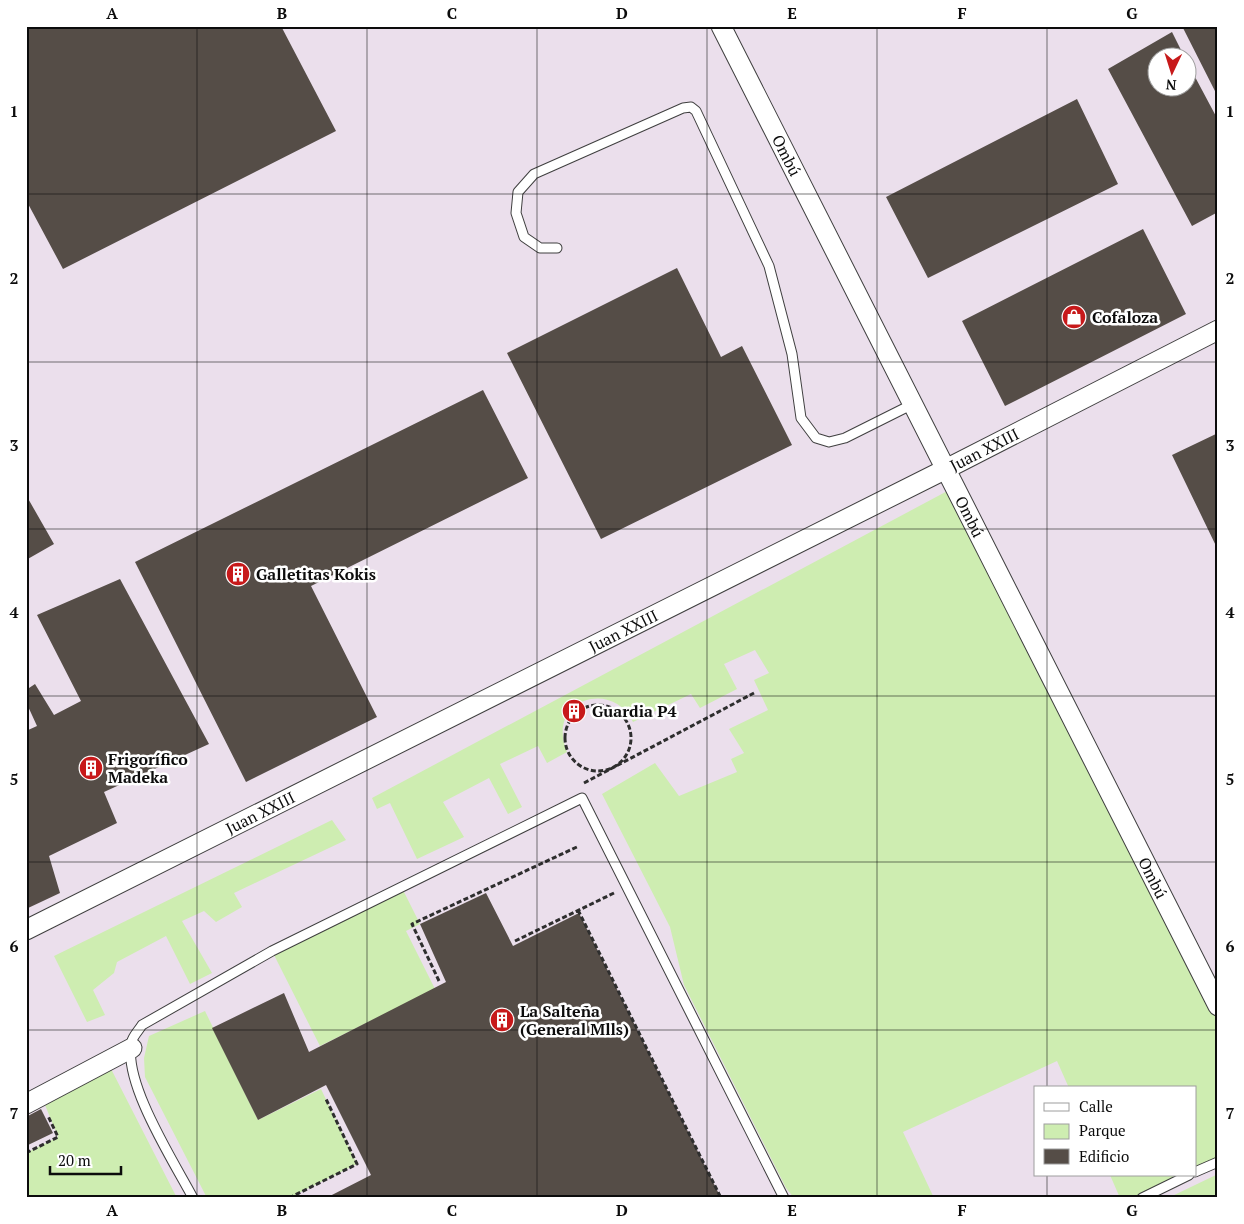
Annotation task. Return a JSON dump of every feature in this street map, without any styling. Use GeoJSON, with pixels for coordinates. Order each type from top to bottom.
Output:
{"type":"FeatureCollection","features":[{"type":"Feature","properties":{"kind":"street","name":"Ombú"},"geometry":{"type":"LineString","coordinates":[[721,26],[911,405],[1218,1006]]}},
{"type":"Feature","properties":{"kind":"street","name":"Juan XXIII"},"geometry":{"type":"LineString","coordinates":[[26,930],[944,470],[1218,330]]}},
{"type":"Feature","properties":{"kind":"street"},"geometry":{"type":"LineString","coordinates":[[26,1104],[132,1048]]}},
{"type":"Feature","properties":{"kind":"lane"},"geometry":{"type":"LineString","coordinates":[[558,248],[540,248],[524,237],[516,214],[518,192],[534,174],[683,108],[691,107],[696,111],[768,266],[792,354],[801,418],[816,438],[829,442],[845,438],[911,405]]}},
{"type":"Feature","properties":{"kind":"lane"},"geometry":{"type":"LineString","coordinates":[[193,1198],[140,1099],[130,1067],[132,1041],[142,1025],[272,951],[582,798],[784,1198]]}},
{"type":"Feature","properties":{"kind":"lane"},"geometry":{"type":"LineString","coordinates":[[1196,1172],[1218,1162]]}},
{"type":"Feature","properties":{"kind":"lane"},"geometry":{"type":"LineString","coordinates":[[1142,1198],[1187,1176]]}},
{"type":"Feature","properties":{"kind":"path"},"geometry":{"type":"LineString","coordinates":[[589,706],[610,707],[626,720],[631,741],[628,751],[615,767],[592,770],[582,766],[568,750],[567,728],[579,711],[589,706]]}},
{"type":"Feature","properties":{"kind":"path"},"geometry":{"type":"LineString","coordinates":[[439,981],[412,924],[579,846]]}},
{"type":"Feature","properties":{"kind":"path"},"geometry":{"type":"LineString","coordinates":[[515,941],[627,887]]}},
{"type":"Feature","properties":{"kind":"path"},"geometry":{"type":"LineString","coordinates":[[578,910],[721,1198]]}},
{"type":"Feature","properties":{"kind":"path"},"geometry":{"type":"LineString","coordinates":[[289,1198],[357,1164],[326,1099]]}},
{"type":"Feature","properties":{"kind":"path"},"geometry":{"type":"LineString","coordinates":[[26,1153],[58,1137],[46,1112]]}},
{"type":"Feature","properties":{"kind":"shaded area"},"geometry":{"type":"Polygon","coordinates":[[[26,26],[1218,26],[1218,1198],[26,1198],[26,26]]]}},
{"type":"Feature","properties":{"kind":"green space"},"geometry":{"type":"Polygon","coordinates":[[[953,488],[1218,1006],[1218,1160],[1196,1170],[1196,1086],[1068,1086],[1057,1061],[903,1132],[934,1198],[794,1198],[786,1188],[684,985],[670,927],[602,794],[655,763],[679,796],[737,772],[731,759],[744,753],[729,729],[768,710],[754,680],[769,673],[755,650],[724,664],[737,689],[700,708],[691,694],[633,722],[624,709],[611,701],[598,699],[584,701],[573,708],[565,719],[563,734],[567,752],[547,763],[538,746],[500,764],[522,807],[508,814],[489,778],[443,802],[464,837],[417,859],[390,803],[377,809],[372,798],[953,488]]]}},
{"type":"Feature","properties":{"kind":"green space"},"geometry":{"type":"Polygon","coordinates":[[[332,820],[346,840],[234,893],[242,907],[216,922],[204,911],[182,921],[212,973],[190,984],[166,936],[117,962],[114,973],[93,990],[105,1015],[87,1022],[54,956],[332,820]]]}},
{"type":"Feature","properties":{"kind":"green space"},"geometry":{"type":"Polygon","coordinates":[[[401,886],[420,924],[406,931],[435,989],[320,1046],[272,951],[401,886]]]}},
{"type":"Feature","properties":{"kind":"green space"},"geometry":{"type":"Polygon","coordinates":[[[205,1011],[258,1120],[321,1089],[357,1164],[289,1198],[207,1198],[145,1077],[144,1058],[149,1036],[205,1011]]]}},
{"type":"Feature","properties":{"kind":"green space"},"geometry":{"type":"Polygon","coordinates":[[[108,1063],[177,1198],[28,1198],[26,1153],[58,1137],[41,1095],[108,1063]]]}},
{"type":"Feature","properties":{"kind":"green space"},"geometry":{"type":"Polygon","coordinates":[[[1218,1174],[1218,1198],[1168,1198],[1218,1174]]]}},
{"type":"Feature","properties":{"kind":"green space"},"geometry":{"type":"Polygon","coordinates":[[[1110,1176],[1182,1176],[1134,1198],[1120,1198],[1110,1176]]]}},
{"type":"Feature","properties":{"kind":"building"},"geometry":{"type":"Polygon","coordinates":[[[26,26],[281,26],[336,131],[63,269],[26,200],[26,26]]]}},
{"type":"Feature","properties":{"kind":"building"},"geometry":{"type":"Polygon","coordinates":[[[1182,26],[1218,26],[1218,97],[1196,54],[1196,48],[1193,48],[1182,26]]]}},
{"type":"Feature","properties":{"kind":"building"},"geometry":{"type":"Polygon","coordinates":[[[1172,32],[1180,48],[1146,48],[1146,98],[1196,98],[1196,79],[1218,120],[1218,212],[1192,226],[1108,69],[1172,32]]]}},
{"type":"Feature","properties":{"kind":"building"},"geometry":{"type":"Polygon","coordinates":[[[1077,99],[1118,184],[928,278],[886,197],[1077,99]]]}},
{"type":"Feature","properties":{"kind":"building","name":"Cofaloza"},"geometry":{"type":"Polygon","coordinates":[[[1143,229],[1186,314],[1005,406],[962,321],[1143,229]]]}},
{"type":"Feature","properties":{"kind":"building"},"geometry":{"type":"Polygon","coordinates":[[[677,268],[721,357],[742,346],[792,445],[601,539],[507,353],[677,268]]]}},
{"type":"Feature","properties":{"kind":"building","name":"Galletitas Kokis"},"geometry":{"type":"Polygon","coordinates":[[[483,390],[528,478],[311,586],[377,717],[246,782],[135,562],[483,390]]]}},
{"type":"Feature","properties":{"kind":"building"},"geometry":{"type":"Polygon","coordinates":[[[1218,433],[1218,550],[1172,455],[1218,433]]]}},
{"type":"Feature","properties":{"kind":"building"},"geometry":{"type":"Polygon","coordinates":[[[26,495],[54,544],[26,560],[26,495]]]}},
{"type":"Feature","properties":{"kind":"building","name":"Frigorífico Madeka"},"geometry":{"type":"Polygon","coordinates":[[[120,579],[209,744],[104,792],[117,823],[49,856],[60,893],[26,909],[26,731],[37,726],[26,702],[26,690],[35,684],[54,715],[81,701],[37,615],[120,579]]]}},
{"type":"Feature","properties":{"kind":"building","name":"Guardia P4"},"geometry":{"type":"Polygon","coordinates":[[[576,703],[581,714],[574,721],[568,707],[576,703]]]}},
{"type":"Feature","properties":{"kind":"building","name":"La Salteña (General Mlls)"},"geometry":{"type":"Polygon","coordinates":[[[486,893],[513,946],[579,913],[721,1198],[326,1198],[371,1175],[326,1085],[258,1120],[212,1028],[284,993],[309,1052],[446,982],[420,924],[486,893]]]}},
{"type":"Feature","properties":{"kind":"building"},"geometry":{"type":"Polygon","coordinates":[[[41,1109],[53,1133],[26,1146],[26,1117],[41,1109]]]}},
{"type":"Feature","properties":{"kind":"place","name":"Cofaloza"},"geometry":{"type":"Point","coordinates":[1074,317]}},
{"type":"Feature","properties":{"kind":"place","name":"Galletitas Kokis"},"geometry":{"type":"Point","coordinates":[238,574]}},
{"type":"Feature","properties":{"kind":"place","name":"Guardia P4"},"geometry":{"type":"Point","coordinates":[574,711]}},
{"type":"Feature","properties":{"kind":"place","name":"Frigorífico Madeka"},"geometry":{"type":"Point","coordinates":[91,768]}},
{"type":"Feature","properties":{"kind":"place","name":"La Salteña (General Mlls)"},"geometry":{"type":"Point","coordinates":[502,1020]}}]}
